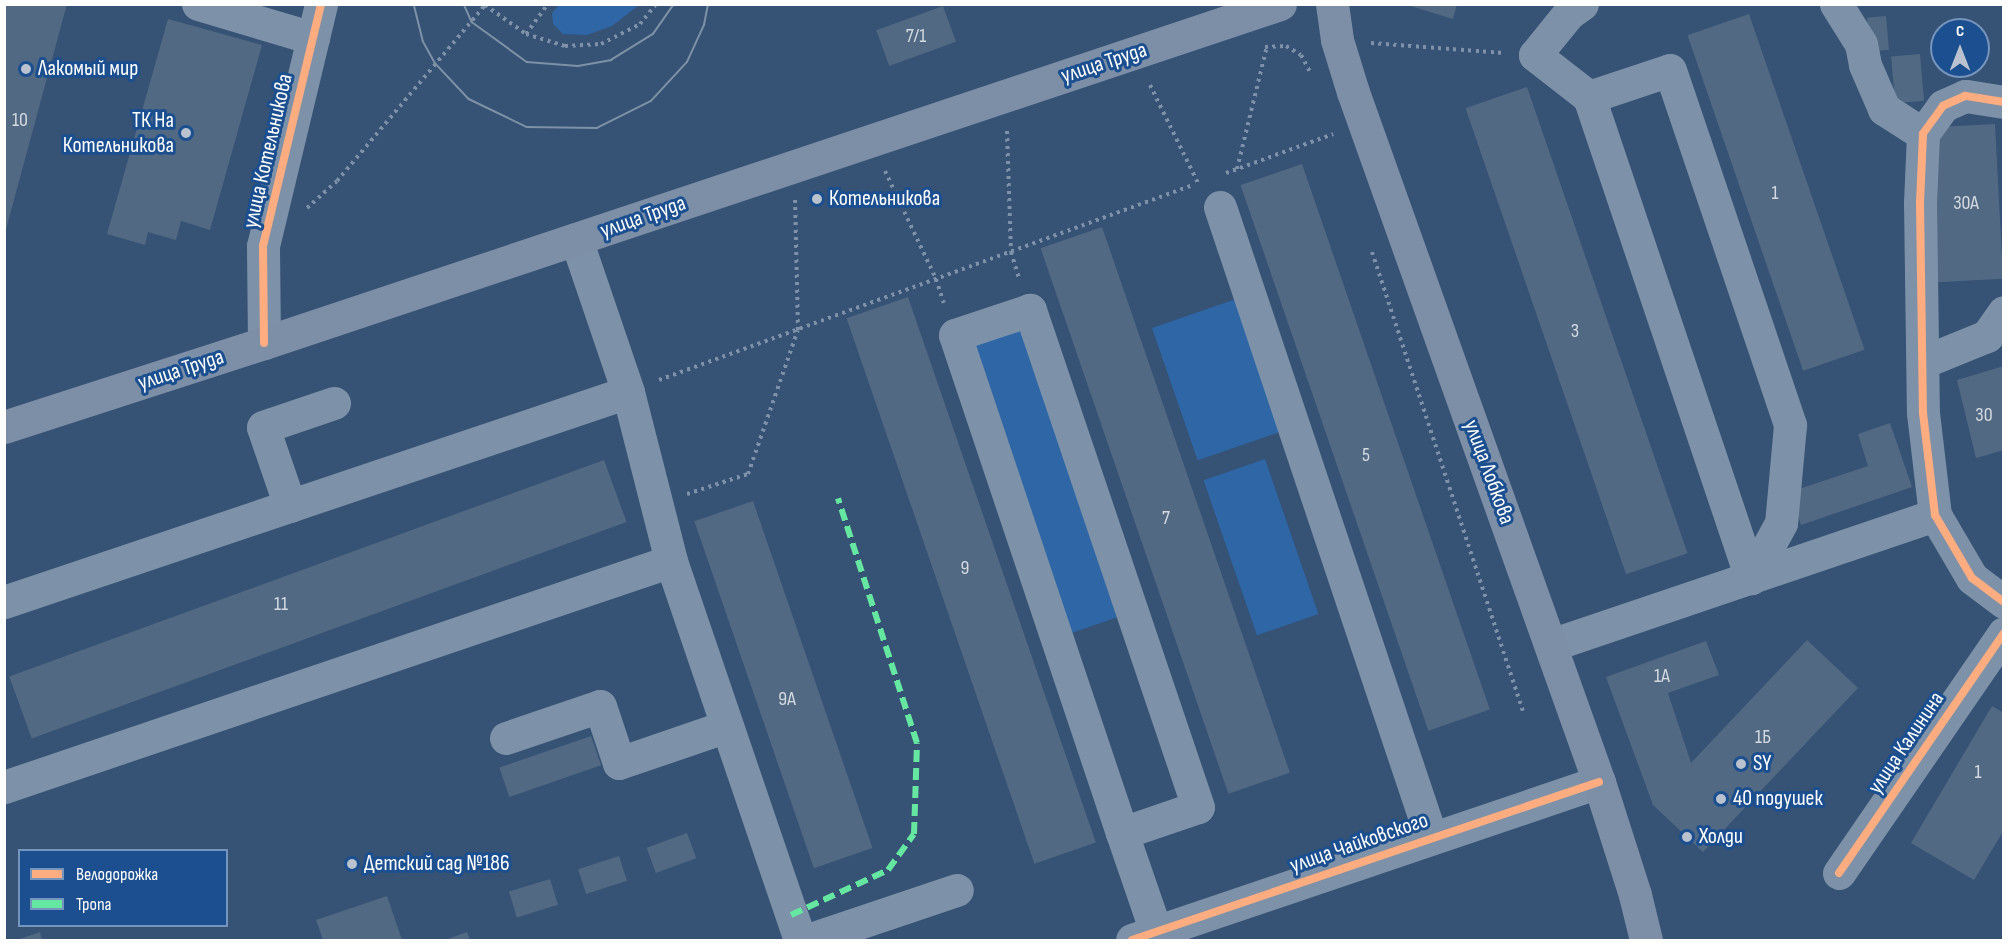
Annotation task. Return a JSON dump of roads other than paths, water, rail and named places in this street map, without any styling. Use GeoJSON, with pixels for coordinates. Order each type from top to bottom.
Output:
{"type":"FeatureCollection","features":[{"type":"Feature","properties":{"kind":"main road","name":"улица Труда"},"geometry":{"type":"LineString","coordinates":[[4,427],[264,343],[1280,4]]}},
{"type":"Feature","properties":{"kind":"main road","name":"улица Лобкова"},"geometry":{"type":"LineString","coordinates":[[1332,4],[1337,40],[1353,92],[1599,782],[1635,895],[1646,940]]}},
{"type":"Feature","properties":{"kind":"street"},"geometry":{"type":"LineString","coordinates":[[198,4],[313,38]]}},
{"type":"Feature","properties":{"kind":"street","name":"улица Котельникова"},"geometry":{"type":"LineString","coordinates":[[264,343],[264,246],[321,4]]}},
{"type":"Feature","properties":{"kind":"street"},"geometry":{"type":"LineString","coordinates":[[1582,4],[1569,13],[1535,55],[1590,97],[1751,578]]}},
{"type":"Feature","properties":{"kind":"street"},"geometry":{"type":"LineString","coordinates":[[1836,4],[1861,44],[1864,65],[1884,110],[1923,134]]}},
{"type":"Feature","properties":{"kind":"street"},"geometry":{"type":"LineString","coordinates":[[1590,97],[1670,70],[1790,425],[1781,523],[1751,578]]}},
{"type":"Feature","properties":{"kind":"street"},"geometry":{"type":"LineString","coordinates":[[2004,102],[1965,96],[1943,106],[1923,134],[1920,202],[1923,413],[1935,515],[1972,578],[2004,602]]}},
{"type":"Feature","properties":{"kind":"street"},"geometry":{"type":"LineString","coordinates":[[1210,187],[1431,837]]}},
{"type":"Feature","properties":{"kind":"street"},"geometry":{"type":"LineString","coordinates":[[576,239],[628,392],[671,561],[800,940]]}},
{"type":"Feature","properties":{"kind":"street"},"geometry":{"type":"LineString","coordinates":[[1122,833],[1198,807],[1030,310],[955,335],[1122,833],[1144,936]]}},
{"type":"Feature","properties":{"kind":"street"},"geometry":{"type":"LineString","coordinates":[[1923,362],[1987,336],[2004,312]]}},
{"type":"Feature","properties":{"kind":"street"},"geometry":{"type":"LineString","coordinates":[[4,602],[628,392]]}},
{"type":"Feature","properties":{"kind":"street"},"geometry":{"type":"LineString","coordinates":[[290,506],[263,427],[334,403]]}},
{"type":"Feature","properties":{"kind":"street"},"geometry":{"type":"LineString","coordinates":[[1551,645],[1935,515]]}},
{"type":"Feature","properties":{"kind":"street"},"geometry":{"type":"LineString","coordinates":[[4,787],[671,561]]}},
{"type":"Feature","properties":{"kind":"street","name":"улица Калинина"},"geometry":{"type":"LineString","coordinates":[[1839,873],[2004,633]]}},
{"type":"Feature","properties":{"kind":"street"},"geometry":{"type":"LineString","coordinates":[[506,738],[600,706],[620,763],[727,726]]}},
{"type":"Feature","properties":{"kind":"street","name":"улица Чайковского"},"geometry":{"type":"LineString","coordinates":[[1144,936],[1599,782]]}},
{"type":"Feature","properties":{"kind":"street"},"geometry":{"type":"LineString","coordinates":[[808,940],[957,890]]}},
{"type":"Feature","properties":{"kind":"tram line"},"geometry":{"type":"LineString","coordinates":[[414,4],[423,41],[436,64],[469,99],[527,127],[597,128],[651,101],[687,62],[704,25],[708,4]]}},
{"type":"Feature","properties":{"kind":"tram line"},"geometry":{"type":"LineString","coordinates":[[464,4],[472,22],[527,62],[578,66],[611,60],[653,34],[674,4]]}},
{"type":"Feature","properties":{"kind":"place","name":"Лакомый мир"},"geometry":{"type":"Point","coordinates":[26,69]}},
{"type":"Feature","properties":{"kind":"place","name":"ТК На Котельникова"},"geometry":{"type":"Point","coordinates":[186,133]}},
{"type":"Feature","properties":{"kind":"place","name":"Котельникова"},"geometry":{"type":"Point","coordinates":[817,199]}},
{"type":"Feature","properties":{"kind":"place","name":"SY"},"geometry":{"type":"Point","coordinates":[1741,764]}},
{"type":"Feature","properties":{"kind":"place","name":"40 подушек"},"geometry":{"type":"Point","coordinates":[1721,799]}},
{"type":"Feature","properties":{"kind":"place","name":"Холди"},"geometry":{"type":"Point","coordinates":[1687,837]}},
{"type":"Feature","properties":{"kind":"place","name":"Детский сад №186"},"geometry":{"type":"Point","coordinates":[352,864]}}]}
